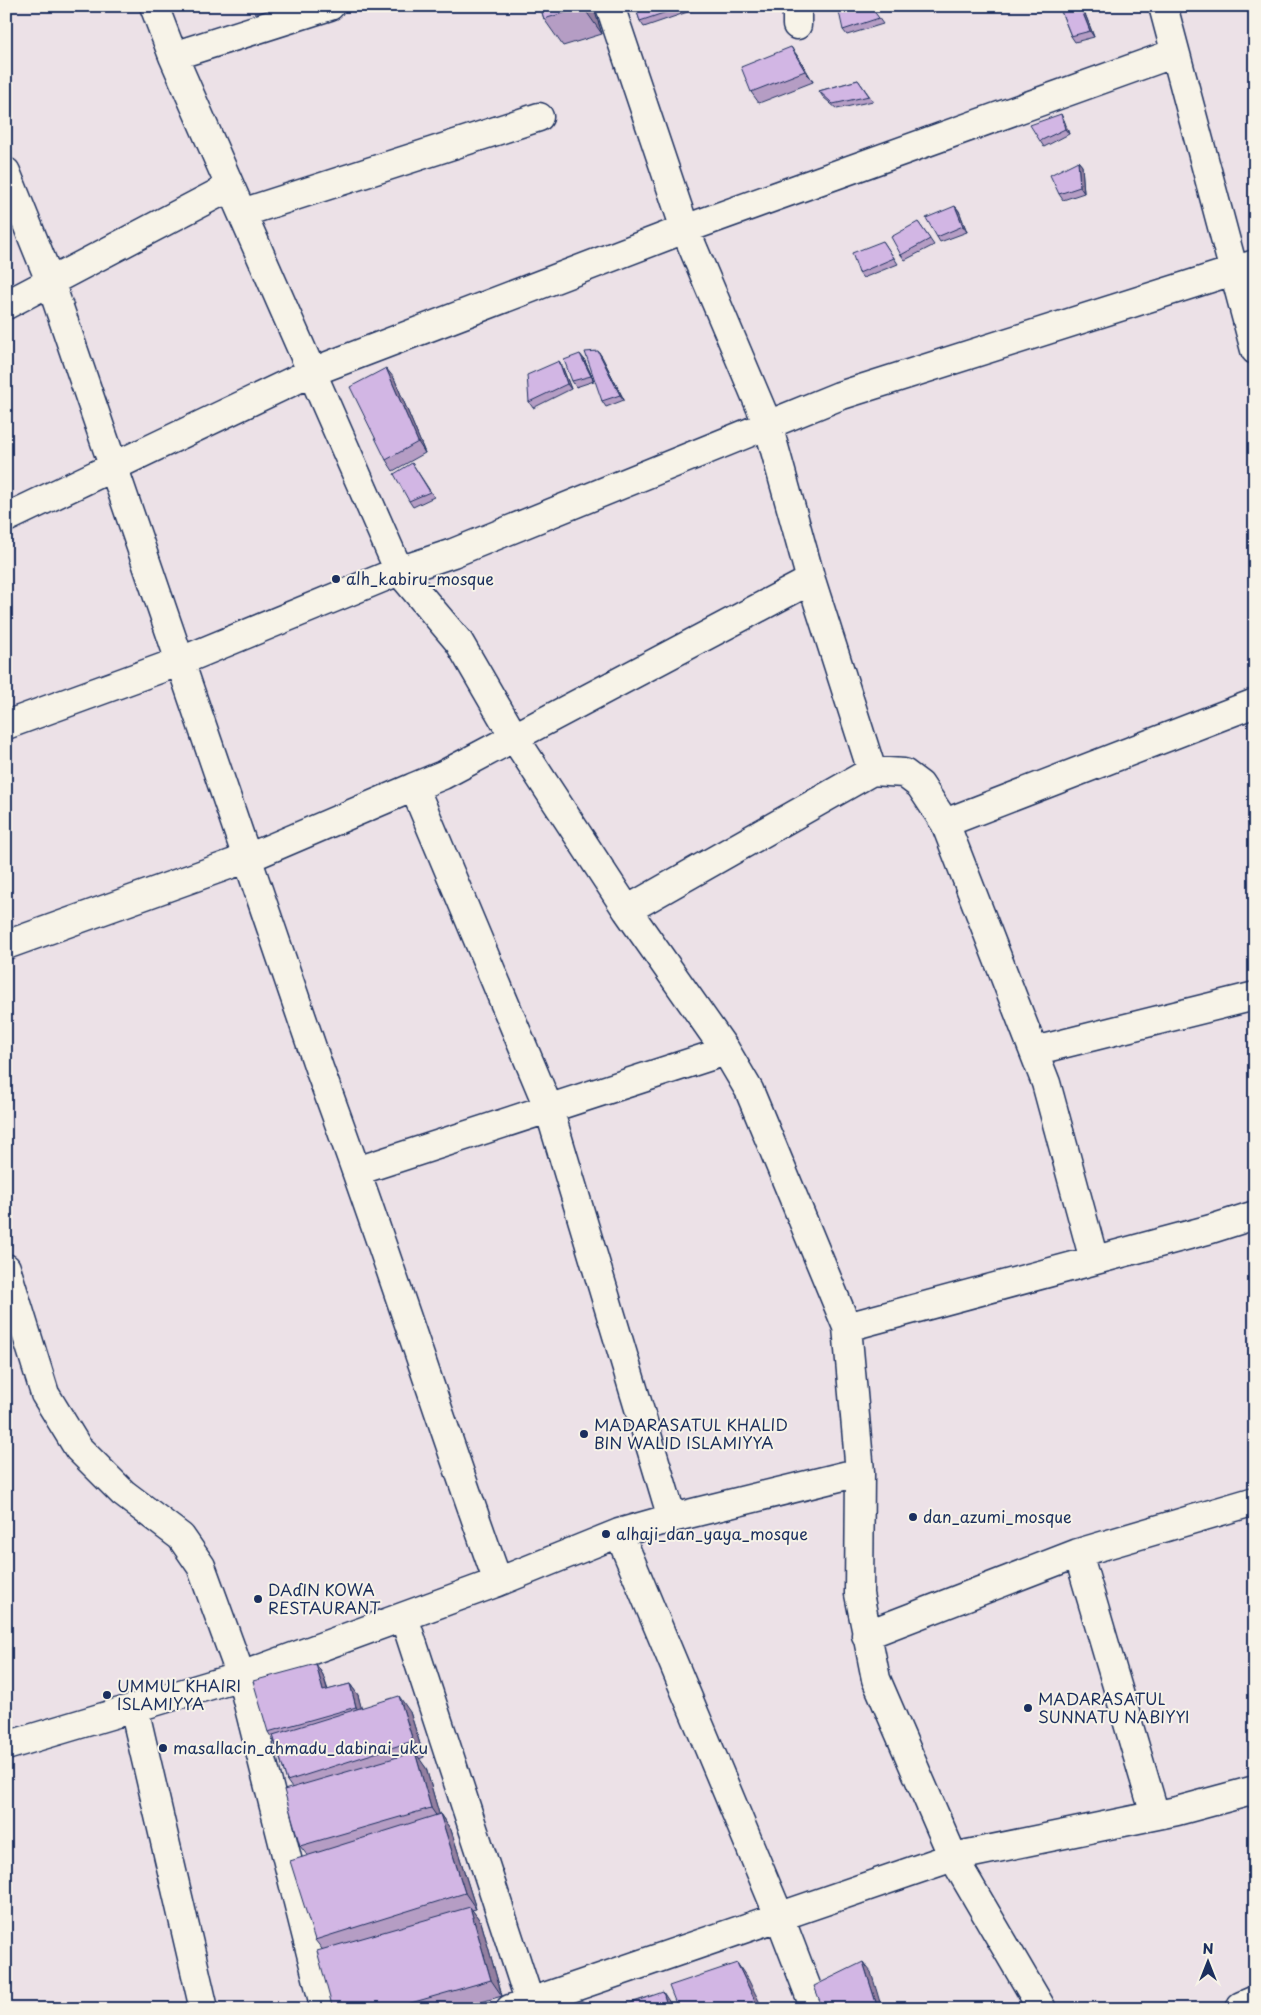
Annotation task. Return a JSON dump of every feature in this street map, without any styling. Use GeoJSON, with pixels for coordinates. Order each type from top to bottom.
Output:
{"type":"FeatureCollection","features":[{"type":"Feature","properties":{"kind":"street"},"geometry":{"type":"LineString","coordinates":[[154,6],[173,56],[399,571],[459,642],[514,736],[626,910],[726,1051],[749,1090],[847,1327],[860,1472],[859,1594],[876,1679],[953,1857],[1042,2009]]}},
{"type":"Feature","properties":{"kind":"street"},"geometry":{"type":"LineString","coordinates":[[173,56],[330,6]]}},
{"type":"Feature","properties":{"kind":"street"},"geometry":{"type":"LineString","coordinates":[[610,6],[685,229],[768,425],[811,580],[872,771]]}},
{"type":"Feature","properties":{"kind":"street"},"geometry":{"type":"LineString","coordinates":[[1163,6],[1176,53],[1244,267],[1255,350]]}},
{"type":"Feature","properties":{"kind":"street"},"geometry":{"type":"LineString","coordinates":[[6,518],[312,372],[685,229],[1176,53]]}},
{"type":"Feature","properties":{"kind":"street"},"geometry":{"type":"LineString","coordinates":[[242,213],[539,117]]}},
{"type":"Feature","properties":{"kind":"street"},"geometry":{"type":"LineString","coordinates":[[6,172],[50,281],[320,1071],[357,1171],[498,1582]]}},
{"type":"Feature","properties":{"kind":"street"},"geometry":{"type":"LineString","coordinates":[[6,305],[230,187]]}},
{"type":"Feature","properties":{"kind":"street"},"geometry":{"type":"LineString","coordinates":[[6,725],[181,660],[399,571],[453,553],[839,396],[1244,267]]}},
{"type":"Feature","properties":{"kind":"street"},"geometry":{"type":"LineString","coordinates":[[6,945],[248,858],[442,775],[811,580]]}},
{"type":"Feature","properties":{"kind":"street"},"geometry":{"type":"LineString","coordinates":[[945,823],[1255,703]]}},
{"type":"Feature","properties":{"kind":"street"},"geometry":{"type":"LineString","coordinates":[[626,910],[872,771],[904,773],[920,785],[945,823],[1034,1051],[1046,1083],[1094,1260]]}},
{"type":"Feature","properties":{"kind":"street"},"geometry":{"type":"LineString","coordinates":[[414,786],[549,1108],[672,1518]]}},
{"type":"Feature","properties":{"kind":"street"},"geometry":{"type":"LineString","coordinates":[[1034,1051],[1255,996]]}},
{"type":"Feature","properties":{"kind":"street"},"geometry":{"type":"LineString","coordinates":[[357,1171],[726,1051]]}},
{"type":"Feature","properties":{"kind":"street"},"geometry":{"type":"LineString","coordinates":[[847,1327],[1211,1229],[1255,1215]]}},
{"type":"Feature","properties":{"kind":"street"},"geometry":{"type":"LineString","coordinates":[[6,1268],[16,1336],[45,1394],[78,1448],[123,1493],[181,1537],[201,1566],[241,1676],[325,2009]]}},
{"type":"Feature","properties":{"kind":"street"},"geometry":{"type":"LineString","coordinates":[[6,1746],[241,1676],[498,1582],[619,1533],[672,1518],[860,1472]]}},
{"type":"Feature","properties":{"kind":"street"},"geometry":{"type":"LineString","coordinates":[[866,1635],[1078,1554],[1255,1501]]}},
{"type":"Feature","properties":{"kind":"street"},"geometry":{"type":"LineString","coordinates":[[619,1533],[780,1918],[815,2009]]}},
{"type":"Feature","properties":{"kind":"street"},"geometry":{"type":"LineString","coordinates":[[1078,1554],[1155,1814]]}},
{"type":"Feature","properties":{"kind":"street"},"geometry":{"type":"LineString","coordinates":[[404,1617],[524,2007],[953,1857],[1177,1811],[1255,1790]]}},
{"type":"Feature","properties":{"kind":"street"},"geometry":{"type":"LineString","coordinates":[[134,1708],[204,2009]]}},
{"type":"Feature","properties":{"kind":"building"},"geometry":{"type":"Polygon","coordinates":[[[540,6],[583,6],[583,7],[544,19],[540,6]]]}},
{"type":"Feature","properties":{"kind":"building"},"geometry":{"type":"Polygon","coordinates":[[[635,6],[684,6],[640,21],[635,6]]]}},
{"type":"Feature","properties":{"kind":"building"},"geometry":{"type":"Polygon","coordinates":[[[857,6],[870,6],[879,18],[843,30],[839,12],[857,6]]]}},
{"type":"Feature","properties":{"kind":"building"},"geometry":{"type":"Polygon","coordinates":[[[1059,6],[1080,6],[1090,31],[1071,36],[1059,6]]]}},
{"type":"Feature","properties":{"kind":"building"},"geometry":{"type":"Polygon","coordinates":[[[791,47],[805,71],[751,92],[741,67],[791,47]]]}},
{"type":"Feature","properties":{"kind":"building"},"geometry":{"type":"Polygon","coordinates":[[[858,80],[869,96],[833,104],[819,91],[858,80]]]}},
{"type":"Feature","properties":{"kind":"building"},"geometry":{"type":"Polygon","coordinates":[[[1061,114],[1065,129],[1040,141],[1030,125],[1061,114]]]}},
{"type":"Feature","properties":{"kind":"building"},"geometry":{"type":"Polygon","coordinates":[[[1078,161],[1080,187],[1059,194],[1050,175],[1078,161]]]}},
{"type":"Feature","properties":{"kind":"building"},"geometry":{"type":"Polygon","coordinates":[[[955,206],[963,226],[937,237],[926,218],[955,206]]]}},
{"type":"Feature","properties":{"kind":"building"},"geometry":{"type":"Polygon","coordinates":[[[918,222],[930,239],[901,255],[891,237],[918,222]]]}},
{"type":"Feature","properties":{"kind":"building"},"geometry":{"type":"Polygon","coordinates":[[[883,241],[894,258],[859,273],[852,253],[883,241]]]}},
{"type":"Feature","properties":{"kind":"building"},"geometry":{"type":"Polygon","coordinates":[[[598,351],[620,395],[602,401],[585,352],[598,351]]]}},
{"type":"Feature","properties":{"kind":"building"},"geometry":{"type":"Polygon","coordinates":[[[580,354],[591,376],[572,381],[564,360],[580,354]]]}},
{"type":"Feature","properties":{"kind":"building"},"geometry":{"type":"Polygon","coordinates":[[[559,361],[567,384],[529,402],[527,375],[559,361]]]}},
{"type":"Feature","properties":{"kind":"building"},"geometry":{"type":"Polygon","coordinates":[[[386,368],[418,442],[386,460],[350,387],[386,368]]]}},
{"type":"Feature","properties":{"kind":"building"},"geometry":{"type":"Polygon","coordinates":[[[412,463],[430,492],[409,501],[394,474],[412,463]]]}},
{"type":"Feature","properties":{"kind":"building"},"geometry":{"type":"Polygon","coordinates":[[[316,1664],[323,1691],[350,1684],[356,1707],[268,1732],[253,1681],[316,1664]]]}},
{"type":"Feature","properties":{"kind":"building"},"geometry":{"type":"Polygon","coordinates":[[[399,1696],[413,1741],[287,1781],[273,1735],[399,1696]]]}},
{"type":"Feature","properties":{"kind":"building"},"geometry":{"type":"Polygon","coordinates":[[[415,1752],[431,1808],[300,1846],[284,1790],[415,1752]]]}},
{"type":"Feature","properties":{"kind":"building"},"geometry":{"type":"Polygon","coordinates":[[[440,1814],[465,1893],[315,1940],[290,1861],[440,1814]]]}},
{"type":"Feature","properties":{"kind":"building"},"geometry":{"type":"Polygon","coordinates":[[[470,1907],[491,1980],[390,2009],[333,2009],[317,1951],[470,1907]]]}},
{"type":"Feature","properties":{"kind":"building"},"geometry":{"type":"Polygon","coordinates":[[[863,1962],[878,2009],[823,2009],[814,1986],[863,1962]]]}},
{"type":"Feature","properties":{"kind":"building"},"geometry":{"type":"Polygon","coordinates":[[[737,1963],[759,2009],[678,2009],[669,1986],[737,1963]]]}},
{"type":"Feature","properties":{"kind":"building"},"geometry":{"type":"Polygon","coordinates":[[[663,1992],[668,2009],[613,2009],[663,1992]]]}},
{"type":"Feature","properties":{"kind":"place","name":"alh_kabiru_mosque"},"geometry":{"type":"Point","coordinates":[336,579]}},
{"type":"Feature","properties":{"kind":"place","name":"MADARASATUL KHALID BIN WALID ISLAMIYYA"},"geometry":{"type":"Point","coordinates":[584,1434]}},
{"type":"Feature","properties":{"kind":"place","name":"dan_azumi_mosque"},"geometry":{"type":"Point","coordinates":[913,1517]}},
{"type":"Feature","properties":{"kind":"place","name":"alhaji_dan_yaya_mosque"},"geometry":{"type":"Point","coordinates":[606,1534]}},
{"type":"Feature","properties":{"kind":"place","name":"DAɗIN KOWA RESTAURANT"},"geometry":{"type":"Point","coordinates":[258,1599]}},
{"type":"Feature","properties":{"kind":"place","name":"UMMUL KHAIRI ISLAMIYYA"},"geometry":{"type":"Point","coordinates":[107,1695]}},
{"type":"Feature","properties":{"kind":"place","name":"MADARASATUL SUNNATU NABIYYI"},"geometry":{"type":"Point","coordinates":[1028,1708]}},
{"type":"Feature","properties":{"kind":"place","name":"masallacin_ahmadu_dabinai_uku"},"geometry":{"type":"Point","coordinates":[163,1748]}}]}
